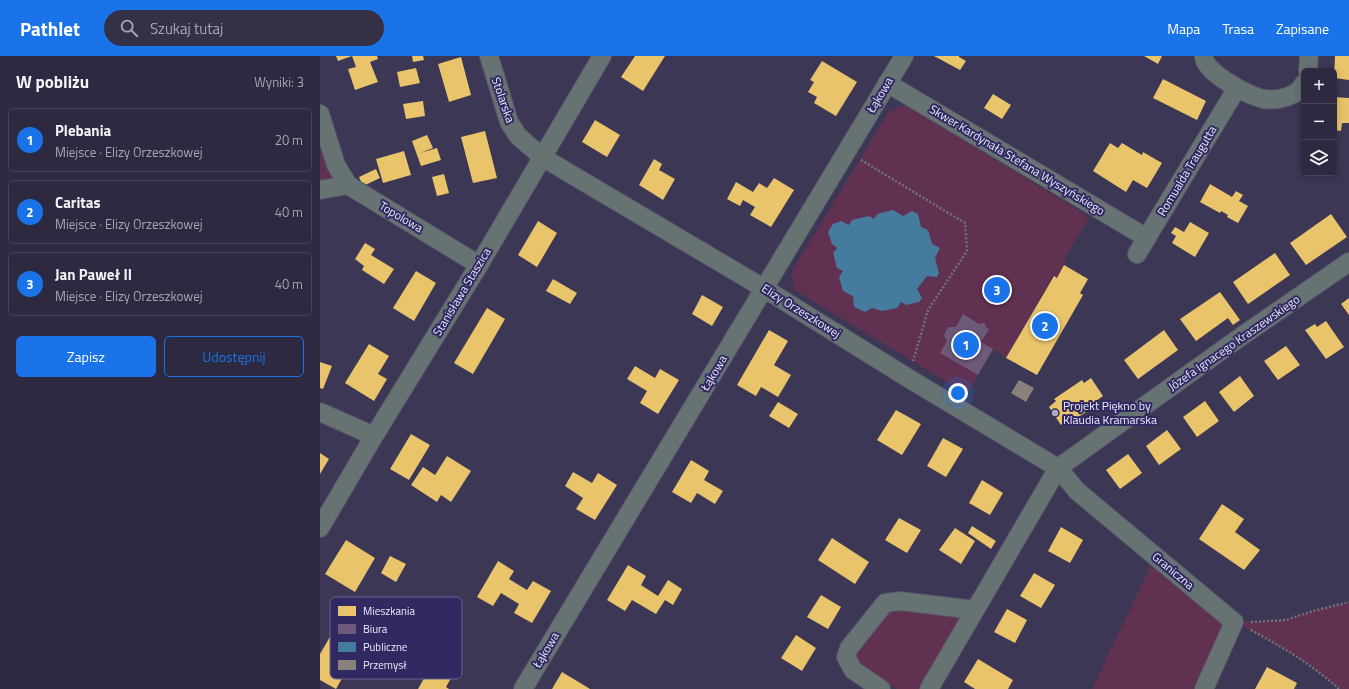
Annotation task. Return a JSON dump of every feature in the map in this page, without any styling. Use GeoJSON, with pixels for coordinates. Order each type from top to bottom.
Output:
{"type":"FeatureCollection","features":[{"type":"Feature","properties":{"kind":"street","name":"Stolarska"},"geometry":{"type":"LineString","coordinates":[[489,56],[509,122],[518,136],[542,157]]}},
{"type":"Feature","properties":{"kind":"street","name":"Stanisława Staszica"},"geometry":{"type":"LineString","coordinates":[[320,528],[374,436],[479,265],[602,56]]}},
{"type":"Feature","properties":{"kind":"street","name":"Łąkowa"},"geometry":{"type":"LineString","coordinates":[[523,689],[904,56]]}},
{"type":"Feature","properties":{"kind":"street"},"geometry":{"type":"LineString","coordinates":[[1204,56],[1204,59],[1211,71],[1237,88],[1263,99],[1280,100],[1294,94],[1301,88]]}},
{"type":"Feature","properties":{"kind":"street"},"geometry":{"type":"LineString","coordinates":[[1308,68],[1309,56]]}},
{"type":"Feature","properties":{"kind":"street","name":"Skwer Kardynała Stefana Wyszyńskiego"},"geometry":{"type":"LineString","coordinates":[[887,83],[1147,238]]}},
{"type":"Feature","properties":{"kind":"street","name":"Romualda Traugutta"},"geometry":{"type":"LineString","coordinates":[[1137,254],[1237,88]]}},
{"type":"Feature","properties":{"kind":"street"},"geometry":{"type":"LineString","coordinates":[[320,114],[336,165],[348,185],[320,190]]}},
{"type":"Feature","properties":{"kind":"street","name":"Elizy Orzeszkowej"},"geometry":{"type":"LineString","coordinates":[[542,157],[765,289],[908,378],[1058,468]]}},
{"type":"Feature","properties":{"kind":"street","name":"Topolowa"},"geometry":{"type":"LineString","coordinates":[[348,185],[479,265]]}},
{"type":"Feature","properties":{"kind":"street","name":"Józefa Ignacego Kraszewskiego"},"geometry":{"type":"LineString","coordinates":[[929,689],[1058,468],[1239,338],[1349,262]]}},
{"type":"Feature","properties":{"kind":"street"},"geometry":{"type":"LineString","coordinates":[[320,412],[374,436]]}},
{"type":"Feature","properties":{"kind":"street","name":"Graniczna"},"geometry":{"type":"LineString","coordinates":[[1058,468],[1077,491],[1234,622]]}},
{"type":"Feature","properties":{"kind":"street"},"geometry":{"type":"LineString","coordinates":[[882,689],[853,670],[846,657],[849,648],[885,603],[900,601],[975,610]]}},
{"type":"Feature","properties":{"kind":"street"},"geometry":{"type":"LineString","coordinates":[[1204,689],[1234,622]]}},
{"type":"Feature","properties":{"kind":"path"},"geometry":{"type":"LineString","coordinates":[[860,159],[965,223],[967,252],[928,310],[912,365]]}},
{"type":"Feature","properties":{"kind":"path"},"geometry":{"type":"LineString","coordinates":[[1234,622],[1286,620],[1313,611],[1349,602]]}},
{"type":"Feature","properties":{"kind":"path"},"geometry":{"type":"LineString","coordinates":[[1234,622],[1281,646],[1339,689]]}},
{"type":"Feature","properties":{"kind":"shaded area"},"geometry":{"type":"Polygon","coordinates":[[[906,105],[1089,217],[1067,255],[1064,265],[1057,278],[1053,276],[1006,358],[993,349],[967,394],[793,289],[792,271],[890,110],[906,105]]]}},
{"type":"Feature","properties":{"kind":"shaded area"},"geometry":{"type":"Polygon","coordinates":[[[320,114],[348,185],[320,190],[320,114]]]}},
{"type":"Feature","properties":{"kind":"shaded area"},"geometry":{"type":"Polygon","coordinates":[[[1155,556],[1234,622],[1204,689],[1092,689],[1155,556]]]}},
{"type":"Feature","properties":{"kind":"shaded area"},"geometry":{"type":"Polygon","coordinates":[[[1349,602],[1349,689],[1339,689],[1315,669],[1275,644],[1234,622],[1286,620],[1313,611],[1349,602]]]}},
{"type":"Feature","properties":{"kind":"shaded area"},"geometry":{"type":"Polygon","coordinates":[[[892,608],[957,616],[960,620],[923,685],[919,689],[897,689],[862,667],[856,659],[857,651],[892,608]]]}},
{"type":"Feature","properties":{"kind":"building: Mieszkania"},"geometry":{"type":"Polygon","coordinates":[[[336,56],[352,56],[338,61],[336,56]]]}},
{"type":"Feature","properties":{"kind":"building: Mieszkania"},"geometry":{"type":"Polygon","coordinates":[[[352,56],[377,56],[378,59],[370,62],[378,82],[355,90],[348,69],[356,67],[352,56]]]}},
{"type":"Feature","properties":{"kind":"building: Mieszkania"},"geometry":{"type":"Polygon","coordinates":[[[412,56],[423,56],[424,60],[413,62],[412,56]]]}},
{"type":"Feature","properties":{"kind":"building: Mieszkania"},"geometry":{"type":"Polygon","coordinates":[[[635,56],[665,56],[643,91],[621,77],[635,56]]]}},
{"type":"Feature","properties":{"kind":"building: Mieszkania"},"geometry":{"type":"Polygon","coordinates":[[[934,56],[959,56],[966,61],[960,70],[934,56]]]}},
{"type":"Feature","properties":{"kind":"building: Mieszkania"},"geometry":{"type":"Polygon","coordinates":[[[1144,56],[1162,56],[1158,64],[1144,56]]]}},
{"type":"Feature","properties":{"kind":"building: Mieszkania"},"geometry":{"type":"Polygon","coordinates":[[[1335,56],[1349,56],[1349,80],[1337,78],[1337,68],[1334,68],[1335,56]]]}},
{"type":"Feature","properties":{"kind":"building: Mieszkania"},"geometry":{"type":"Polygon","coordinates":[[[461,57],[471,95],[449,102],[438,64],[461,57]]]}},
{"type":"Feature","properties":{"kind":"building: Mieszkania"},"geometry":{"type":"Polygon","coordinates":[[[822,61],[857,82],[836,116],[814,103],[817,97],[808,92],[814,82],[810,80],[822,61]]]}},
{"type":"Feature","properties":{"kind":"building: Mieszkania"},"geometry":{"type":"Polygon","coordinates":[[[416,68],[420,83],[400,87],[397,72],[416,68]]]}},
{"type":"Feature","properties":{"kind":"building: Mieszkania"},"geometry":{"type":"Polygon","coordinates":[[[1163,79],[1206,101],[1197,120],[1153,98],[1163,79]]]}},
{"type":"Feature","properties":{"kind":"building: Mieszkania"},"geometry":{"type":"Polygon","coordinates":[[[993,94],[1011,105],[1002,119],[984,108],[993,94]]]}},
{"type":"Feature","properties":{"kind":"building: Mieszkania"},"geometry":{"type":"Polygon","coordinates":[[[1337,97],[1349,98],[1349,123],[1342,123],[1341,131],[1337,130],[1337,97]]]}},
{"type":"Feature","properties":{"kind":"building: Mieszkania"},"geometry":{"type":"Polygon","coordinates":[[[423,101],[425,116],[406,119],[403,104],[423,101]]]}},
{"type":"Feature","properties":{"kind":"building: Mieszkania"},"geometry":{"type":"Polygon","coordinates":[[[595,120],[620,135],[607,157],[582,142],[595,120]]]}},
{"type":"Feature","properties":{"kind":"building: Mieszkania"},"geometry":{"type":"Polygon","coordinates":[[[485,131],[497,178],[473,183],[461,137],[485,131]]]}},
{"type":"Feature","properties":{"kind":"building: Mieszkania"},"geometry":{"type":"Polygon","coordinates":[[[427,135],[433,148],[420,153],[437,148],[441,160],[421,166],[412,141],[427,135]]]}},
{"type":"Feature","properties":{"kind":"building: Mieszkania"},"geometry":{"type":"Polygon","coordinates":[[[1110,143],[1118,148],[1122,143],[1142,155],[1143,152],[1162,163],[1147,188],[1133,180],[1126,192],[1093,171],[1110,143]]]}},
{"type":"Feature","properties":{"kind":"building: Mieszkania"},"geometry":{"type":"Polygon","coordinates":[[[404,151],[411,175],[383,183],[376,159],[404,151]]]}},
{"type":"Feature","properties":{"kind":"building: Mieszkania"},"geometry":{"type":"Polygon","coordinates":[[[654,159],[662,164],[659,170],[675,179],[663,200],[639,185],[654,159]]]}},
{"type":"Feature","properties":{"kind":"building: Mieszkania"},"geometry":{"type":"Polygon","coordinates":[[[376,169],[380,178],[363,186],[359,177],[376,169]]]}},
{"type":"Feature","properties":{"kind":"building: Mieszkania"},"geometry":{"type":"Polygon","coordinates":[[[444,174],[449,193],[437,196],[432,177],[444,174]]]}},
{"type":"Feature","properties":{"kind":"building: Mieszkania"},"geometry":{"type":"Polygon","coordinates":[[[774,178],[794,190],[771,227],[750,215],[755,207],[743,200],[740,206],[727,199],[736,182],[753,192],[759,183],[767,188],[774,178]]]}},
{"type":"Feature","properties":{"kind":"building: Mieszkania"},"geometry":{"type":"Polygon","coordinates":[[[1210,184],[1232,197],[1236,191],[1243,195],[1239,201],[1248,206],[1238,223],[1227,217],[1228,215],[1221,211],[1220,213],[1200,202],[1210,184]]]}},
{"type":"Feature","properties":{"kind":"building: Mieszkania"},"geometry":{"type":"Polygon","coordinates":[[[1331,214],[1347,237],[1306,265],[1290,243],[1331,214]]]}},
{"type":"Feature","properties":{"kind":"building: Mieszkania"},"geometry":{"type":"Polygon","coordinates":[[[538,221],[557,233],[537,267],[518,255],[538,221]]]}},
{"type":"Feature","properties":{"kind":"building: Mieszkania"},"geometry":{"type":"Polygon","coordinates":[[[1190,222],[1209,233],[1195,257],[1172,243],[1176,236],[1171,233],[1175,227],[1184,232],[1190,222]]]}},
{"type":"Feature","properties":{"kind":"building: Mieszkania"},"geometry":{"type":"Polygon","coordinates":[[[365,243],[375,249],[371,255],[394,269],[384,284],[362,270],[364,266],[355,259],[365,243]]]}},
{"type":"Feature","properties":{"kind":"building: Mieszkania"},"geometry":{"type":"Polygon","coordinates":[[[1275,253],[1290,275],[1248,304],[1233,282],[1275,253]]]}},
{"type":"Feature","properties":{"kind":"building: Mieszkania"},"geometry":{"type":"Polygon","coordinates":[[[1064,265],[1088,279],[1080,293],[1083,295],[1037,375],[1006,358],[1054,276],[1057,278],[1064,265]]]}},
{"type":"Feature","properties":{"kind":"building: Mieszkania"},"geometry":{"type":"Polygon","coordinates":[[[416,271],[436,283],[414,321],[393,308],[416,271]]]}},
{"type":"Feature","properties":{"kind":"building: Mieszkania"},"geometry":{"type":"Polygon","coordinates":[[[553,279],[577,293],[570,304],[546,291],[553,279]]]}},
{"type":"Feature","properties":{"kind":"building: Mieszkania"},"geometry":{"type":"Polygon","coordinates":[[[1220,292],[1240,320],[1233,325],[1228,318],[1196,341],[1180,319],[1220,292]]]}},
{"type":"Feature","properties":{"kind":"building: Mieszkania"},"geometry":{"type":"Polygon","coordinates":[[[702,295],[723,307],[712,326],[692,314],[702,295]]]}},
{"type":"Feature","properties":{"kind":"building: Mieszkania"},"geometry":{"type":"Polygon","coordinates":[[[1349,298],[1349,315],[1341,304],[1349,298]]]}},
{"type":"Feature","properties":{"kind":"building: Mieszkania"},"geometry":{"type":"Polygon","coordinates":[[[487,308],[505,319],[473,374],[454,363],[487,308]]]}},
{"type":"Feature","properties":{"kind":"building: Mieszkania"},"geometry":{"type":"Polygon","coordinates":[[[1326,321],[1344,347],[1326,359],[1305,330],[1315,324],[1317,327],[1326,321]]]}},
{"type":"Feature","properties":{"kind":"building: Mieszkania"},"geometry":{"type":"Polygon","coordinates":[[[769,330],[788,341],[774,365],[791,375],[778,397],[761,387],[756,396],[737,385],[769,330]]]}},
{"type":"Feature","properties":{"kind":"building: Mieszkania"},"geometry":{"type":"Polygon","coordinates":[[[1164,330],[1178,350],[1138,379],[1124,360],[1164,330]]]}},
{"type":"Feature","properties":{"kind":"building: Mieszkania"},"geometry":{"type":"Polygon","coordinates":[[[369,344],[389,356],[378,374],[387,379],[374,401],[345,383],[369,344]]]}},
{"type":"Feature","properties":{"kind":"building: Mieszkania"},"geometry":{"type":"Polygon","coordinates":[[[1286,346],[1300,365],[1278,380],[1264,361],[1286,346]]]}},
{"type":"Feature","properties":{"kind":"building: Mieszkania"},"geometry":{"type":"Polygon","coordinates":[[[320,362],[332,366],[323,389],[320,388],[320,362]]]}},
{"type":"Feature","properties":{"kind":"building: Mieszkania"},"geometry":{"type":"Polygon","coordinates":[[[635,366],[655,378],[660,369],[679,380],[658,414],[640,403],[647,391],[627,379],[635,366]]]}},
{"type":"Feature","properties":{"kind":"building: Mieszkania"},"geometry":{"type":"Polygon","coordinates":[[[1240,376],[1254,396],[1234,412],[1219,392],[1240,376]]]}},
{"type":"Feature","properties":{"kind":"building: Mieszkania"},"geometry":{"type":"Polygon","coordinates":[[[1091,378],[1103,396],[1096,401],[1098,404],[1071,422],[1069,419],[1061,425],[1049,407],[1056,401],[1054,399],[1082,380],[1084,383],[1091,378]]]}},
{"type":"Feature","properties":{"kind":"building: Mieszkania"},"geometry":{"type":"Polygon","coordinates":[[[1205,401],[1219,421],[1197,437],[1183,417],[1205,401]]]}},
{"type":"Feature","properties":{"kind":"building: Mieszkania"},"geometry":{"type":"Polygon","coordinates":[[[778,402],[798,414],[789,428],[769,416],[778,402]]]}},
{"type":"Feature","properties":{"kind":"building: Mieszkania"},"geometry":{"type":"Polygon","coordinates":[[[896,410],[921,424],[902,455],[877,440],[896,410]]]}},
{"type":"Feature","properties":{"kind":"building: Mieszkania"},"geometry":{"type":"Polygon","coordinates":[[[1167,430],[1181,449],[1159,465],[1146,446],[1167,430]]]}},
{"type":"Feature","properties":{"kind":"building: Mieszkania"},"geometry":{"type":"Polygon","coordinates":[[[411,434],[430,445],[409,480],[390,469],[411,434]]]}},
{"type":"Feature","properties":{"kind":"building: Mieszkania"},"geometry":{"type":"Polygon","coordinates":[[[943,438],[963,449],[946,477],[927,466],[943,438]]]}},
{"type":"Feature","properties":{"kind":"building: Mieszkania"},"geometry":{"type":"Polygon","coordinates":[[[320,453],[329,459],[320,474],[320,453]]]}},
{"type":"Feature","properties":{"kind":"building: Mieszkania"},"geometry":{"type":"Polygon","coordinates":[[[1128,454],[1142,473],[1120,489],[1106,470],[1128,454]]]}},
{"type":"Feature","properties":{"kind":"building: Mieszkania"},"geometry":{"type":"Polygon","coordinates":[[[447,456],[471,471],[451,502],[441,495],[437,502],[411,485],[423,467],[435,475],[447,456]]]}},
{"type":"Feature","properties":{"kind":"building: Mieszkania"},"geometry":{"type":"Polygon","coordinates":[[[691,460],[709,471],[704,480],[723,491],[715,504],[697,493],[691,503],[672,492],[691,460]]]}},
{"type":"Feature","properties":{"kind":"building: Mieszkania"},"geometry":{"type":"Polygon","coordinates":[[[573,472],[592,483],[598,473],[617,485],[595,520],[576,509],[583,498],[565,486],[573,472]]]}},
{"type":"Feature","properties":{"kind":"building: Mieszkania"},"geometry":{"type":"Polygon","coordinates":[[[982,480],[1003,493],[990,515],[969,503],[982,480]]]}},
{"type":"Feature","properties":{"kind":"building: Mieszkania"},"geometry":{"type":"Polygon","coordinates":[[[1222,504],[1244,519],[1235,532],[1260,550],[1244,570],[1199,539],[1222,504]]]}},
{"type":"Feature","properties":{"kind":"building: Mieszkania"},"geometry":{"type":"Polygon","coordinates":[[[899,518],[921,530],[907,553],[885,540],[899,518]]]}},
{"type":"Feature","properties":{"kind":"building: Mieszkania"},"geometry":{"type":"Polygon","coordinates":[[[972,526],[996,541],[991,549],[968,533],[972,526]]]}},
{"type":"Feature","properties":{"kind":"building: Mieszkania"},"geometry":{"type":"Polygon","coordinates":[[[1061,527],[1083,540],[1070,563],[1048,551],[1061,527]]]}},
{"type":"Feature","properties":{"kind":"building: Mieszkania"},"geometry":{"type":"Polygon","coordinates":[[[955,528],[975,541],[961,564],[939,550],[955,528]]]}},
{"type":"Feature","properties":{"kind":"building: Mieszkania"},"geometry":{"type":"Polygon","coordinates":[[[832,538],[869,562],[855,584],[818,560],[832,538]]]}},
{"type":"Feature","properties":{"kind":"building: Mieszkania"},"geometry":{"type":"Polygon","coordinates":[[[346,540],[375,558],[355,592],[325,574],[346,540]]]}},
{"type":"Feature","properties":{"kind":"building: Mieszkania"},"geometry":{"type":"Polygon","coordinates":[[[390,556],[406,564],[396,582],[381,573],[390,556]]]}},
{"type":"Feature","properties":{"kind":"building: Mieszkania"},"geometry":{"type":"Polygon","coordinates":[[[498,561],[514,571],[509,579],[527,590],[533,581],[551,591],[532,623],[514,613],[519,604],[501,593],[493,606],[477,597],[498,561]]]}},
{"type":"Feature","properties":{"kind":"building: Mieszkania"},"geometry":{"type":"Polygon","coordinates":[[[628,565],[646,576],[641,585],[658,596],[668,580],[682,589],[673,605],[665,600],[656,614],[632,600],[625,611],[607,600],[628,565]]]}},
{"type":"Feature","properties":{"kind":"building: Mieszkania"},"geometry":{"type":"Polygon","coordinates":[[[1034,573],[1055,585],[1041,608],[1020,596],[1034,573]]]}},
{"type":"Feature","properties":{"kind":"building: Mieszkania"},"geometry":{"type":"Polygon","coordinates":[[[821,595],[841,607],[828,629],[807,617],[821,595]]]}},
{"type":"Feature","properties":{"kind":"building: Mieszkania"},"geometry":{"type":"Polygon","coordinates":[[[1007,609],[1027,620],[1015,643],[994,632],[1007,609]]]}},
{"type":"Feature","properties":{"kind":"building: Mieszkania"},"geometry":{"type":"Polygon","coordinates":[[[796,635],[816,648],[802,671],[781,658],[796,635]]]}},
{"type":"Feature","properties":{"kind":"building: Mieszkania"},"geometry":{"type":"Polygon","coordinates":[[[330,637],[330,679],[342,679],[336,689],[320,680],[320,654],[330,637]]]}},
{"type":"Feature","properties":{"kind":"building: Mieszkania"},"geometry":{"type":"Polygon","coordinates":[[[978,659],[1013,680],[1008,689],[975,689],[964,682],[978,659]]]}},
{"type":"Feature","properties":{"kind":"building: Mieszkania"},"geometry":{"type":"Polygon","coordinates":[[[1267,667],[1297,683],[1294,689],[1255,689],[1267,667]]]}},
{"type":"Feature","properties":{"kind":"building: Mieszkania"},"geometry":{"type":"Polygon","coordinates":[[[562,672],[582,684],[590,689],[552,689],[562,672]]]}},
{"type":"Feature","properties":{"kind":"building: Mieszkania"},"geometry":{"type":"Polygon","coordinates":[[[424,679],[450,679],[446,687],[449,689],[418,689],[424,679]]]}},
{"type":"Feature","properties":{"kind":"building: Biura"},"geometry":{"type":"Polygon","coordinates":[[[963,314],[979,324],[983,323],[986,325],[986,328],[989,329],[981,342],[993,349],[978,375],[940,353],[947,341],[944,336],[946,330],[949,327],[956,327],[963,314]]]}},
{"type":"Feature","properties":{"kind":"building: Publiczne"},"geometry":{"type":"Polygon","coordinates":[[[893,210],[903,216],[912,211],[918,214],[921,227],[928,230],[932,244],[940,248],[935,258],[939,273],[937,277],[927,276],[917,289],[922,298],[919,302],[906,305],[901,302],[897,308],[882,311],[872,308],[865,312],[854,307],[853,296],[843,291],[839,277],[843,271],[837,268],[833,253],[837,248],[832,244],[828,232],[833,224],[841,221],[849,225],[852,220],[869,216],[874,219],[877,214],[893,210]]]}},
{"type":"Feature","properties":{"kind":"building: Przemysł"},"geometry":{"type":"Polygon","coordinates":[[[1019,380],[1034,388],[1026,402],[1011,393],[1019,380]]]}},
{"type":"Feature","properties":{"kind":"place","name":"Jan Paweł II"},"geometry":{"type":"Point","coordinates":[997,290]}},
{"type":"Feature","properties":{"kind":"place","name":"Caritas"},"geometry":{"type":"Point","coordinates":[1045,326]}},
{"type":"Feature","properties":{"kind":"place","name":"Plebania"},"geometry":{"type":"Point","coordinates":[966,345]}},
{"type":"Feature","properties":{"kind":"place","name":"Projekt Piękno by Klaudia Kramarska"},"geometry":{"type":"Point","coordinates":[1055,413]}}]}
